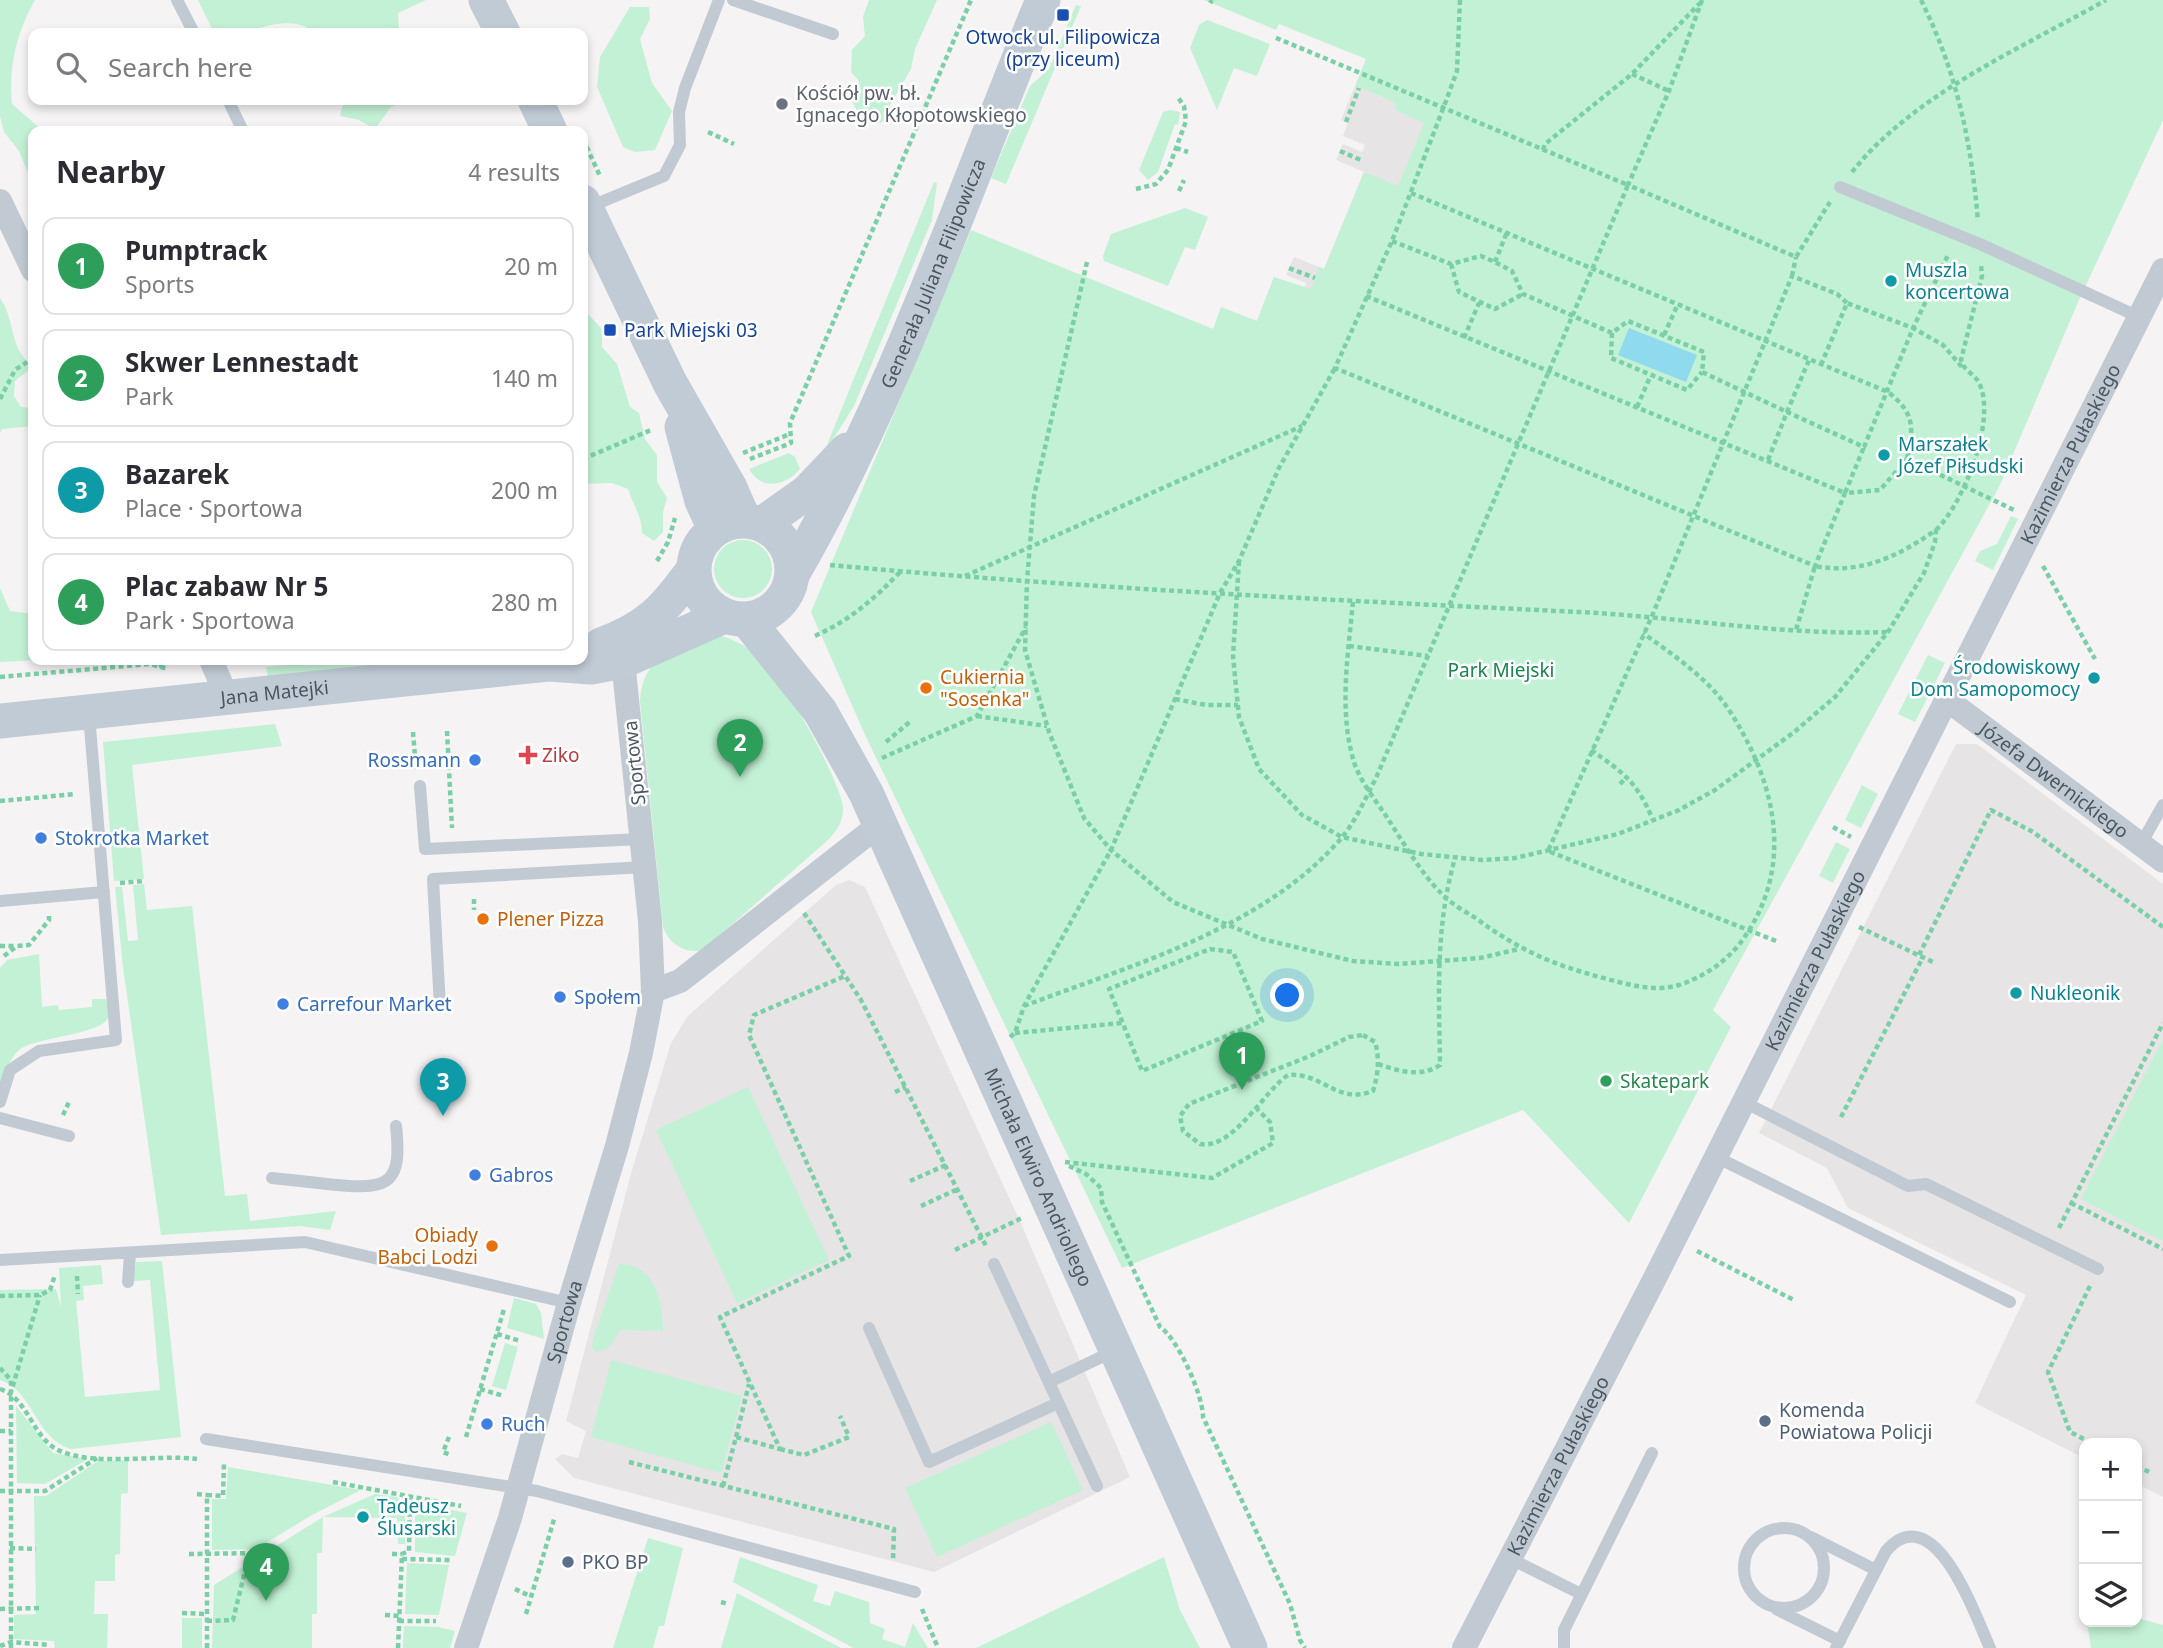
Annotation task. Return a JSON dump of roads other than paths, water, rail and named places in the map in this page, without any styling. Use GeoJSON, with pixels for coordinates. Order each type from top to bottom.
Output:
{"type":"FeatureCollection","features":[{"type":"Feature","properties":{"kind":"main road"},"geometry":{"type":"LineString","coordinates":[[486,0],[500,28]]}},
{"type":"Feature","properties":{"kind":"main road","name":"Generała Juliana Filipowicza"},"geometry":{"type":"LineString","coordinates":[[800,578],[867,430],[1044,0]]}},
{"type":"Feature","properties":{"kind":"main road"},"geometry":{"type":"LineString","coordinates":[[537,105],[548,126]]}},
{"type":"Feature","properties":{"kind":"main road"},"geometry":{"type":"LineString","coordinates":[[588,213],[670,383],[709,479],[740,524],[779,535],[800,578],[775,608],[735,618],[708,605],[697,589],[693,570],[703,540],[740,524],[807,492],[867,430]]}},
{"type":"Feature","properties":{"kind":"main road"},"geometry":{"type":"LineString","coordinates":[[588,650],[632,634],[666,607],[693,570]]}},
{"type":"Feature","properties":{"kind":"main road","name":"Michała Elwiro Andriollego"},"geometry":{"type":"LineString","coordinates":[[800,578],[795,644],[820,711],[866,793],[1251,1648]]}},
{"type":"Feature","properties":{"kind":"main road","name":"Michała Elwiro Andriollego"},"geometry":{"type":"LineString","coordinates":[[735,618],[820,711]]}},
{"type":"Feature","properties":{"kind":"main road","name":"Jana Matejki"},"geometry":{"type":"LineString","coordinates":[[577,665],[591,667],[623,661],[735,618]]}},
{"type":"Feature","properties":{"kind":"main road","name":"Jana Matejki"},"geometry":{"type":"LineString","coordinates":[[0,721],[490,665]]}},
{"type":"Feature","properties":{"kind":"street"},"geometry":{"type":"LineString","coordinates":[[0,201],[28,260]]}},
{"type":"Feature","properties":{"kind":"street","name":"Kazimierza Pułaskiego"},"geometry":{"type":"LineString","coordinates":[[1464,1648],[1744,1102],[2163,270]]}},
{"type":"Feature","properties":{"kind":"street","name":"Sportowa"},"geometry":{"type":"LineString","coordinates":[[466,1648],[518,1488],[569,1303],[617,1146],[641,1054],[653,992],[652,936],[623,661]]}},
{"type":"Feature","properties":{"kind":"street"},"geometry":{"type":"LineString","coordinates":[[214,665],[228,697]]}},
{"type":"Feature","properties":{"kind":"street","name":"Józefa Dwernickiego"},"geometry":{"type":"LineString","coordinates":[[1946,699],[2163,861]]}},
{"type":"Feature","properties":{"kind":"street"},"geometry":{"type":"LineString","coordinates":[[653,992],[680,981],[879,825]]}},
{"type":"Feature","properties":{"kind":"lane"},"geometry":{"type":"LineString","coordinates":[[177,0],[191,28]]}},
{"type":"Feature","properties":{"kind":"lane"},"geometry":{"type":"LineString","coordinates":[[588,204],[664,176],[680,145],[679,112],[685,88],[719,0]]}},
{"type":"Feature","properties":{"kind":"lane"},"geometry":{"type":"LineString","coordinates":[[733,0],[833,34]]}},
{"type":"Feature","properties":{"kind":"lane"},"geometry":{"type":"LineString","coordinates":[[230,105],[241,126]]}},
{"type":"Feature","properties":{"kind":"lane"},"geometry":{"type":"LineString","coordinates":[[1840,187],[1980,244],[2139,317]]}},
{"type":"Feature","properties":{"kind":"lane"},"geometry":{"type":"LineString","coordinates":[[0,1102],[10,1070],[38,1051],[116,1040],[109,888],[89,712]]}},
{"type":"Feature","properties":{"kind":"lane"},"geometry":{"type":"LineString","coordinates":[[418,782],[425,849],[641,839]]}},
{"type":"Feature","properties":{"kind":"lane"},"geometry":{"type":"LineString","coordinates":[[2141,844],[2163,805]]}},
{"type":"Feature","properties":{"kind":"lane"},"geometry":{"type":"LineString","coordinates":[[440,1007],[433,879],[644,866]]}},
{"type":"Feature","properties":{"kind":"lane"},"geometry":{"type":"LineString","coordinates":[[0,901],[109,888]]}},
{"type":"Feature","properties":{"kind":"lane"},"geometry":{"type":"LineString","coordinates":[[1744,1102],[1908,1186],[1926,1184],[2098,1269]]}},
{"type":"Feature","properties":{"kind":"lane"},"geometry":{"type":"LineString","coordinates":[[0,1118],[69,1136]]}},
{"type":"Feature","properties":{"kind":"lane"},"geometry":{"type":"LineString","coordinates":[[272,1178],[363,1188],[381,1186],[389,1179],[398,1160],[396,1126]]}},
{"type":"Feature","properties":{"kind":"lane"},"geometry":{"type":"LineString","coordinates":[[1716,1157],[2010,1302]]}},
{"type":"Feature","properties":{"kind":"lane"},"geometry":{"type":"LineString","coordinates":[[0,1261],[305,1242],[569,1303]]}},
{"type":"Feature","properties":{"kind":"lane"},"geometry":{"type":"LineString","coordinates":[[128,1282],[131,1254]]}},
{"type":"Feature","properties":{"kind":"lane"},"geometry":{"type":"LineString","coordinates":[[994,1264],[1097,1486]]}},
{"type":"Feature","properties":{"kind":"lane"},"geometry":{"type":"LineString","coordinates":[[869,1328],[929,1462],[1058,1403]]}},
{"type":"Feature","properties":{"kind":"lane"},"geometry":{"type":"LineString","coordinates":[[1049,1382],[1117,1349]]}},
{"type":"Feature","properties":{"kind":"lane"},"geometry":{"type":"LineString","coordinates":[[206,1439],[518,1488],[634,1515],[915,1592]]}},
{"type":"Feature","properties":{"kind":"lane"},"geometry":{"type":"LineString","coordinates":[[1564,1648],[1564,1630],[1652,1453]]}},
{"type":"Feature","properties":{"kind":"lane"},"geometry":{"type":"LineString","coordinates":[[1876,1570],[1804,1534],[1785,1529],[1761,1536],[1749,1550],[1744,1568],[1746,1581],[1753,1594],[1838,1645],[1876,1570],[1886,1550],[1895,1542],[1914,1538],[1936,1545],[1948,1558],[1990,1648]]}},
{"type":"Feature","properties":{"kind":"lane"},"geometry":{"type":"LineString","coordinates":[[1769,1605],[1782,1608],[1802,1604],[1821,1584],[1823,1558],[1814,1541],[1804,1534]]}},
{"type":"Feature","properties":{"kind":"lane"},"geometry":{"type":"LineString","coordinates":[[1509,1558],[1581,1594]]}},
{"type":"Feature","properties":{"kind":"water"},"geometry":{"type":"Polygon","coordinates":[[[1629,328],[1697,355],[1686,382],[1618,355],[1629,328]]]}},
{"type":"Feature","properties":{"kind":"place","name":"Otwock ul. Filipowicza (przy liceum)"},"geometry":{"type":"Point","coordinates":[1063,15]}},
{"type":"Feature","properties":{"kind":"place","name":"Kościół pw. bł. Ignacego Kłopotowskiego"},"geometry":{"type":"Point","coordinates":[782,104]}},
{"type":"Feature","properties":{"kind":"place","name":"Muszla koncertowa"},"geometry":{"type":"Point","coordinates":[1891,281]}},
{"type":"Feature","properties":{"kind":"place","name":"Park Miejski 03"},"geometry":{"type":"Point","coordinates":[610,330]}},
{"type":"Feature","properties":{"kind":"place","name":"Marszałek Józef Piłsudski"},"geometry":{"type":"Point","coordinates":[1884,455]}},
{"type":"Feature","properties":{"kind":"place","name":"Środowiskowy Dom Samopomocy"},"geometry":{"type":"Point","coordinates":[2094,678]}},
{"type":"Feature","properties":{"kind":"place","name":"Cukiernia \"Sosenka\""},"geometry":{"type":"Point","coordinates":[926,688]}},
{"type":"Feature","properties":{"kind":"place","name":"Ziko"},"geometry":{"type":"Point","coordinates":[528,755]}},
{"type":"Feature","properties":{"kind":"place","name":"Rossmann"},"geometry":{"type":"Point","coordinates":[475,760]}},
{"type":"Feature","properties":{"kind":"place","name":"Skwer Lennestadt"},"geometry":{"type":"Point","coordinates":[740,777]}},
{"type":"Feature","properties":{"kind":"place","name":"Stokrotka Market"},"geometry":{"type":"Point","coordinates":[41,838]}},
{"type":"Feature","properties":{"kind":"place","name":"Plener Pizza"},"geometry":{"type":"Point","coordinates":[483,919]}},
{"type":"Feature","properties":{"kind":"place","name":"Nukleonik"},"geometry":{"type":"Point","coordinates":[2016,993]}},
{"type":"Feature","properties":{"kind":"place","name":"Społem"},"geometry":{"type":"Point","coordinates":[560,997]}},
{"type":"Feature","properties":{"kind":"place","name":"Carrefour Market"},"geometry":{"type":"Point","coordinates":[283,1004]}},
{"type":"Feature","properties":{"kind":"place","name":"Skatepark"},"geometry":{"type":"Point","coordinates":[1606,1081]}},
{"type":"Feature","properties":{"kind":"place","name":"Pumptrack"},"geometry":{"type":"Point","coordinates":[1242,1090]}},
{"type":"Feature","properties":{"kind":"place","name":"Bazarek"},"geometry":{"type":"Point","coordinates":[443,1116]}},
{"type":"Feature","properties":{"kind":"place","name":"Gabros"},"geometry":{"type":"Point","coordinates":[475,1175]}},
{"type":"Feature","properties":{"kind":"place","name":"Obiady Babci Lodzi"},"geometry":{"type":"Point","coordinates":[492,1246]}},
{"type":"Feature","properties":{"kind":"place","name":"Komenda Powiatowa Policji"},"geometry":{"type":"Point","coordinates":[1765,1421]}},
{"type":"Feature","properties":{"kind":"place","name":"Ruch"},"geometry":{"type":"Point","coordinates":[487,1424]}},
{"type":"Feature","properties":{"kind":"place","name":"Tadeusz Ślusarski"},"geometry":{"type":"Point","coordinates":[363,1517]}},
{"type":"Feature","properties":{"kind":"place","name":"PKO BP"},"geometry":{"type":"Point","coordinates":[568,1562]}},
{"type":"Feature","properties":{"kind":"place","name":"Plac zabaw Nr 5"},"geometry":{"type":"Point","coordinates":[266,1601]}},
{"type":"Feature","properties":{"kind":"park label","name":"Park Miejski"},"geometry":{"type":"Point","coordinates":[1501,670]}}]}
